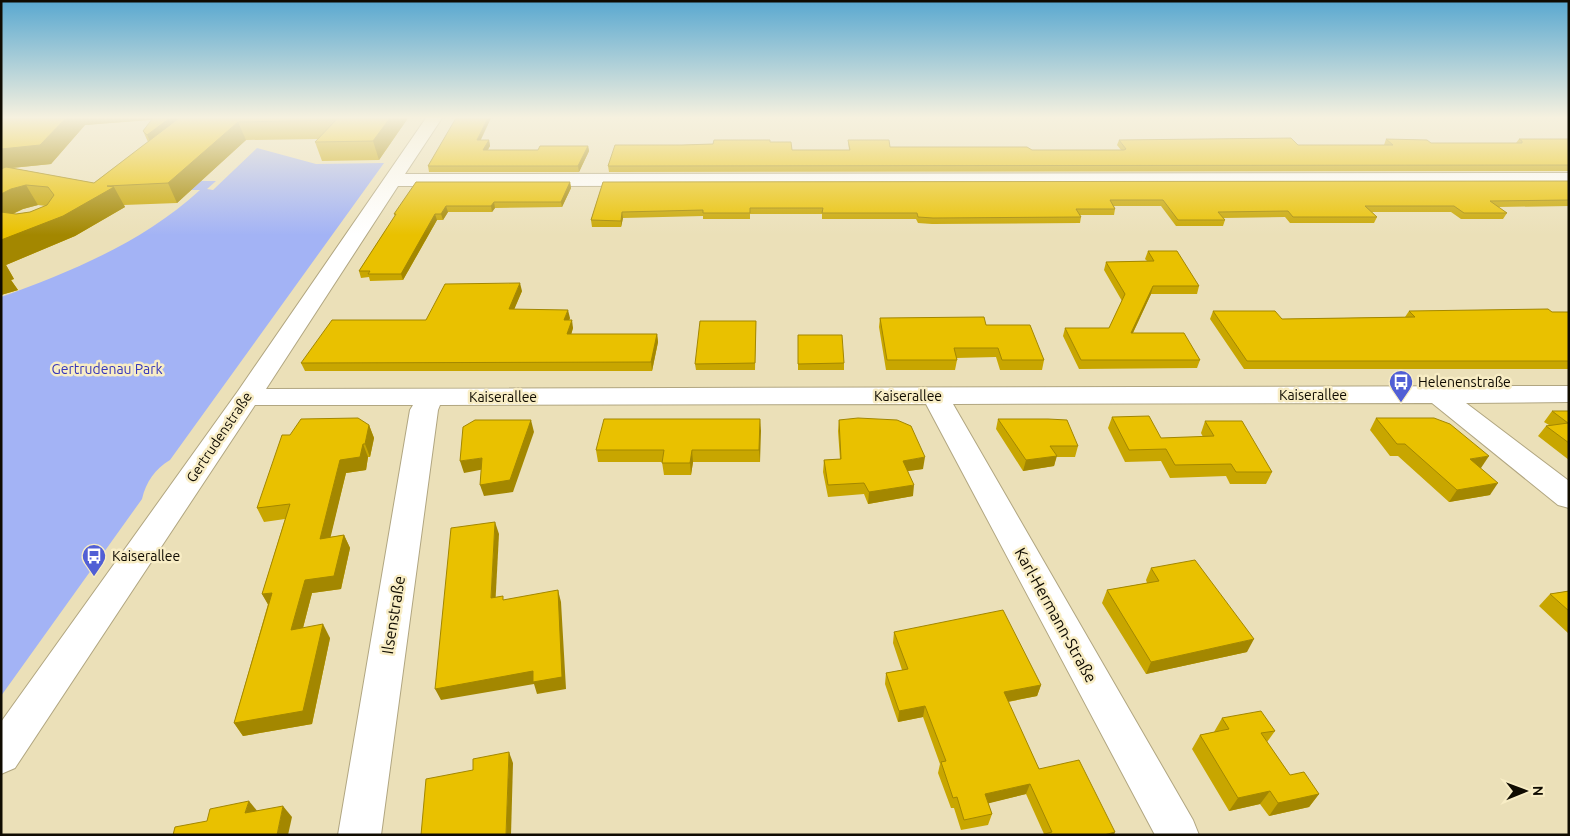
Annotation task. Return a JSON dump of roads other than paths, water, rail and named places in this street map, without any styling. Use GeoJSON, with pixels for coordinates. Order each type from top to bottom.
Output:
{"type":"FeatureCollection","features":[{"type":"Feature","properties":{"kind":"street","name":"Gertrudenstraße"},"geometry":{"type":"LineString","coordinates":[[1,755],[247,397],[409,157]]}},
{"type":"Feature","properties":{"kind":"street"},"geometry":{"type":"LineString","coordinates":[[394,180],[1569,179]]}},
{"type":"Feature","properties":{"kind":"street"},"geometry":{"type":"LineString","coordinates":[[1438,394],[1569,497]]}},
{"type":"Feature","properties":{"kind":"street","name":"Kaiserallee"},"geometry":{"type":"LineString","coordinates":[[247,397],[1569,394]]}},
{"type":"Feature","properties":{"kind":"street","name":"Karl-Hermann-Straße"},"geometry":{"type":"LineString","coordinates":[[935,396],[1178,835]]}},
{"type":"Feature","properties":{"kind":"street","name":"Ilsenstraße"},"geometry":{"type":"LineString","coordinates":[[359,835],[424,410],[431,397]]}},
{"type":"Feature","properties":{"kind":"place","name":"Helenenstraße"},"geometry":{"type":"Point","coordinates":[1401,403]}},
{"type":"Feature","properties":{"kind":"place","name":"Kaiserallee"},"geometry":{"type":"Point","coordinates":[94,577]}},
{"type":"Feature","properties":{"kind":"park label","name":"Gertrudenau Park"},"geometry":{"type":"Point","coordinates":[107,369]}}]}
